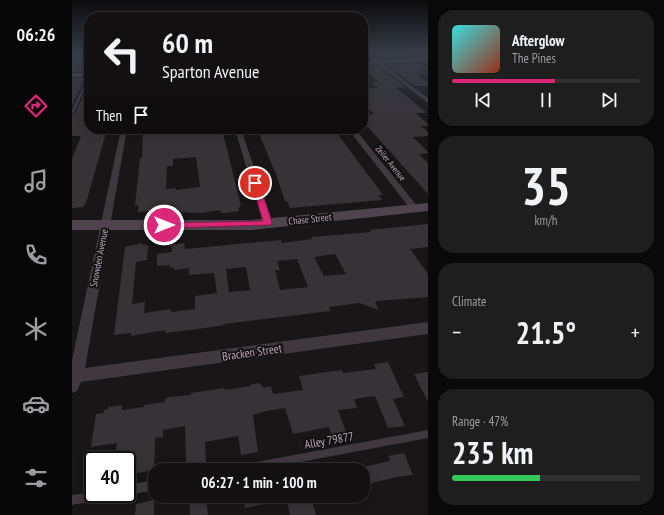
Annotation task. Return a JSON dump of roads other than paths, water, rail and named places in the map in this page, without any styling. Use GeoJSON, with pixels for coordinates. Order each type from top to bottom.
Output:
{"type":"FeatureCollection","features":[{"type":"Feature","properties":{"kind":"street"},"geometry":{"type":"LineString","coordinates":[[397,77],[428,101]]}},
{"type":"Feature","properties":{"kind":"street","name":"Snowden Avenue"},"geometry":{"type":"LineString","coordinates":[[74,381],[123,134]]}},
{"type":"Feature","properties":{"kind":"street"},"geometry":{"type":"LineString","coordinates":[[240,134],[268,223]]}},
{"type":"Feature","properties":{"kind":"street","name":"Zeiler Avenue"},"geometry":{"type":"LineString","coordinates":[[355,134],[422,208]]}},
{"type":"Feature","properties":{"kind":"street","name":"Chase Street"},"geometry":{"type":"LineString","coordinates":[[72,225],[106,226],[268,223],[422,208]]}},
{"type":"Feature","properties":{"kind":"street","name":"Bracken Street"},"geometry":{"type":"LineString","coordinates":[[74,381],[428,328]]}},
{"type":"Feature","properties":{"kind":"lane"},"geometry":{"type":"LineString","coordinates":[[72,113],[84,86]]}},
{"type":"Feature","properties":{"kind":"lane","name":"Alley 79877"},"geometry":{"type":"LineString","coordinates":[[273,463],[428,434]]}},
{"type":"Feature","properties":{"kind":"lane"},"geometry":{"type":"LineString","coordinates":[[136,488],[148,486]]}},
{"type":"Feature","properties":{"kind":"lane"},"geometry":{"type":"LineString","coordinates":[[72,500],[84,498]]}}]}
